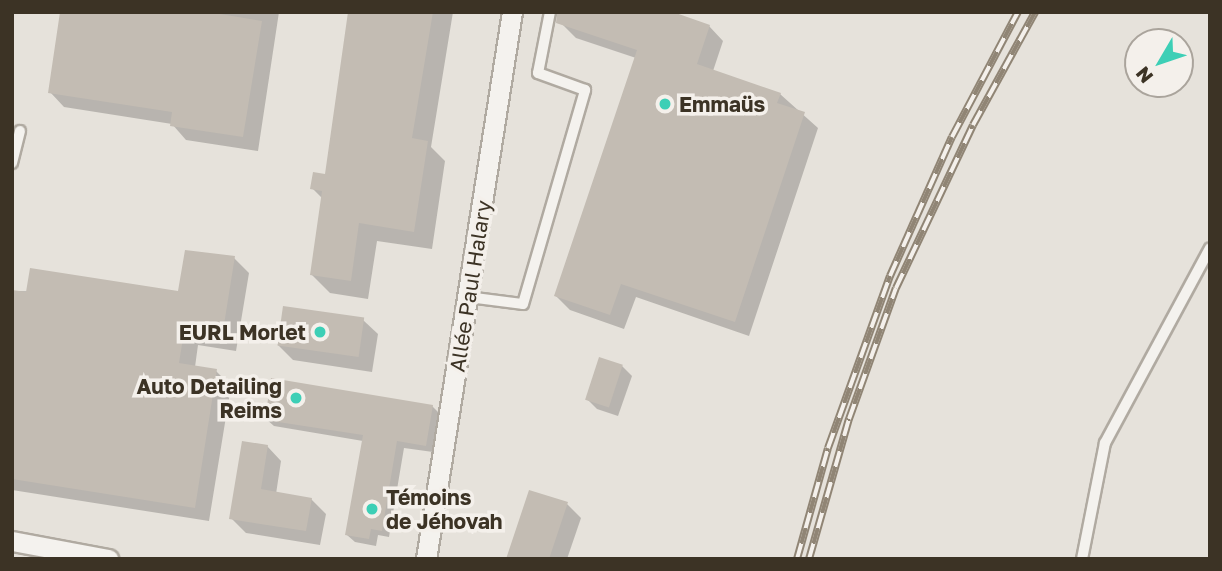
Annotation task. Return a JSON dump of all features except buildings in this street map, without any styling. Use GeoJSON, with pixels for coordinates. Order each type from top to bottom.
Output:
{"type":"FeatureCollection","features":[{"type":"Feature","properties":{"kind":"street","name":"Allée Paul Halary"},"geometry":{"type":"LineString","coordinates":[[426,559],[512,12]]}},
{"type":"Feature","properties":{"kind":"street"},"geometry":{"type":"LineString","coordinates":[[12,541],[40,552],[108,559]]}},
{"type":"Feature","properties":{"kind":"lane"},"geometry":{"type":"LineString","coordinates":[[468,297],[523,304],[585,90],[538,73],[550,12]]}},
{"type":"Feature","properties":{"kind":"lane"},"geometry":{"type":"LineString","coordinates":[[12,163],[20,131]]}},
{"type":"Feature","properties":{"kind":"lane"},"geometry":{"type":"LineString","coordinates":[[1082,559],[1105,443],[1210,248]]}},
{"type":"Feature","properties":{"kind":"railway"},"geometry":{"type":"LineString","coordinates":[[797,559],[828,448],[890,276],[952,137],[1018,12]]}},
{"type":"Feature","properties":{"kind":"railway"},"geometry":{"type":"LineString","coordinates":[[809,559],[849,419],[896,288],[973,125],[1035,12]]}},
{"type":"Feature","properties":{"kind":"place","name":"Emmaüs"},"geometry":{"type":"Point","coordinates":[665,104]}},
{"type":"Feature","properties":{"kind":"place","name":"EURL Morlet"},"geometry":{"type":"Point","coordinates":[320,332]}},
{"type":"Feature","properties":{"kind":"place","name":"Auto Detailing Reims"},"geometry":{"type":"Point","coordinates":[296,398]}},
{"type":"Feature","properties":{"kind":"place","name":"Témoins de Jéhovah"},"geometry":{"type":"Point","coordinates":[372,509]}}]}
